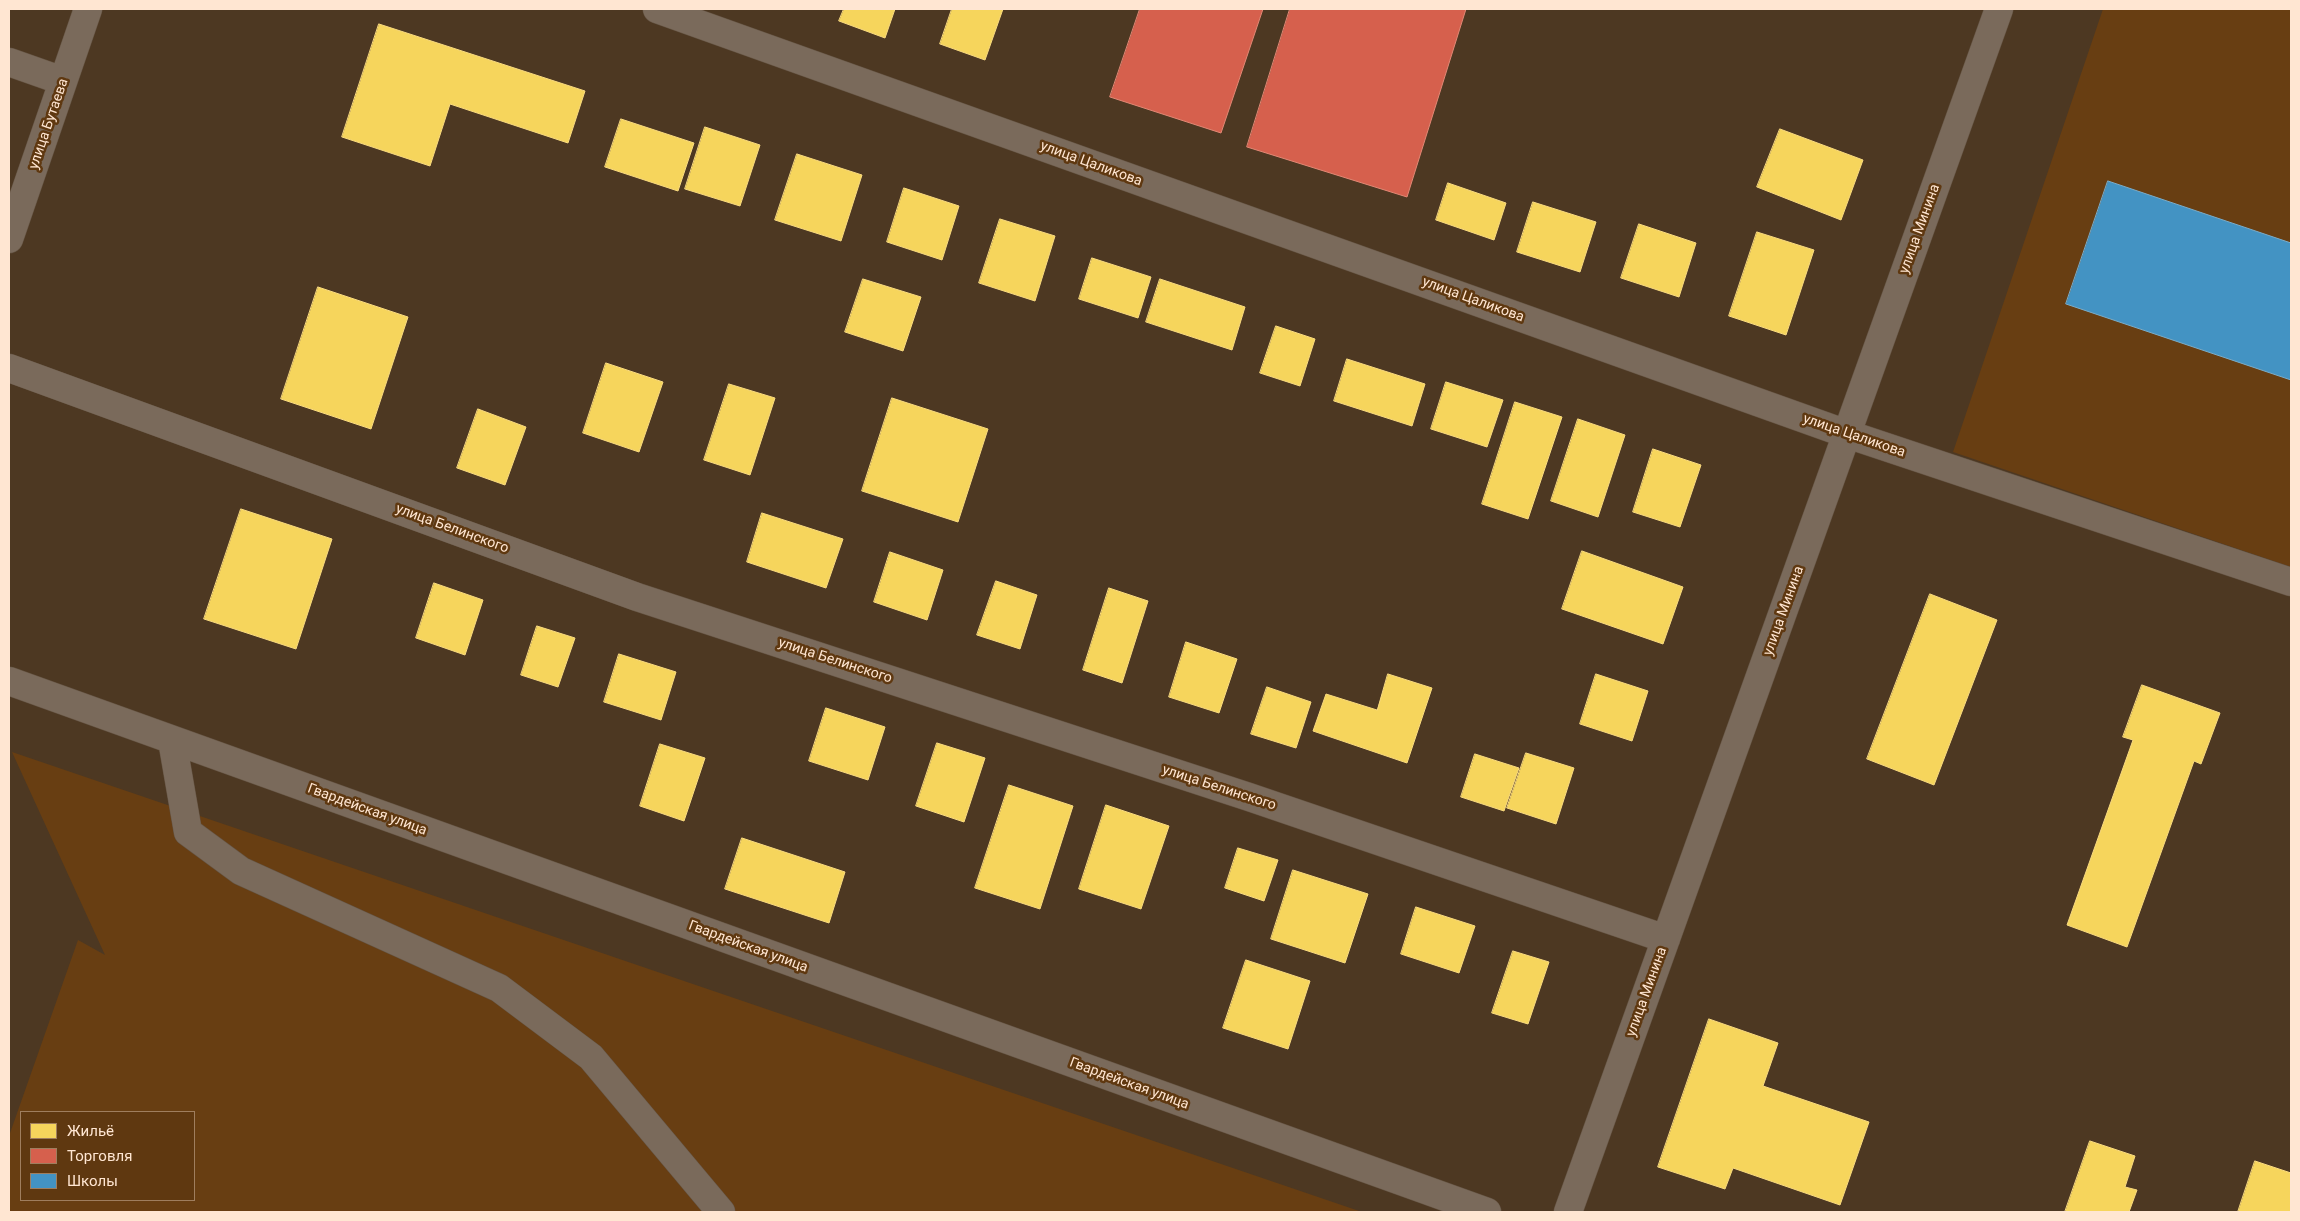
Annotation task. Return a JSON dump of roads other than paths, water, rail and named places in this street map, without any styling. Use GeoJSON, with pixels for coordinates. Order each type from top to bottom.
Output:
{"type":"FeatureCollection","features":[{"type":"Feature","properties":{"kind":"street","name":"улица Бутаева"},"geometry":{"type":"LineString","coordinates":[[9,239],[88,9]]}},
{"type":"Feature","properties":{"kind":"street","name":"улица Цаликова"},"geometry":{"type":"LineString","coordinates":[[657,9],[1847,434],[2291,582]]}},
{"type":"Feature","properties":{"kind":"street","name":"улица Минина"},"geometry":{"type":"LineString","coordinates":[[1568,1212],[2000,9]]}},
{"type":"Feature","properties":{"kind":"street"},"geometry":{"type":"LineString","coordinates":[[9,62],[63,81]]}},
{"type":"Feature","properties":{"kind":"street","name":"улица Белинского"},"geometry":{"type":"LineString","coordinates":[[9,368],[638,597],[1240,794],[1666,939]]}},
{"type":"Feature","properties":{"kind":"street","name":"Гвардейская улица"},"geometry":{"type":"LineString","coordinates":[[9,682],[1488,1212]]}},
{"type":"Feature","properties":{"kind":"street"},"geometry":{"type":"LineString","coordinates":[[172,740],[188,832],[241,871],[499,988],[591,1057],[721,1212]]}}]}
